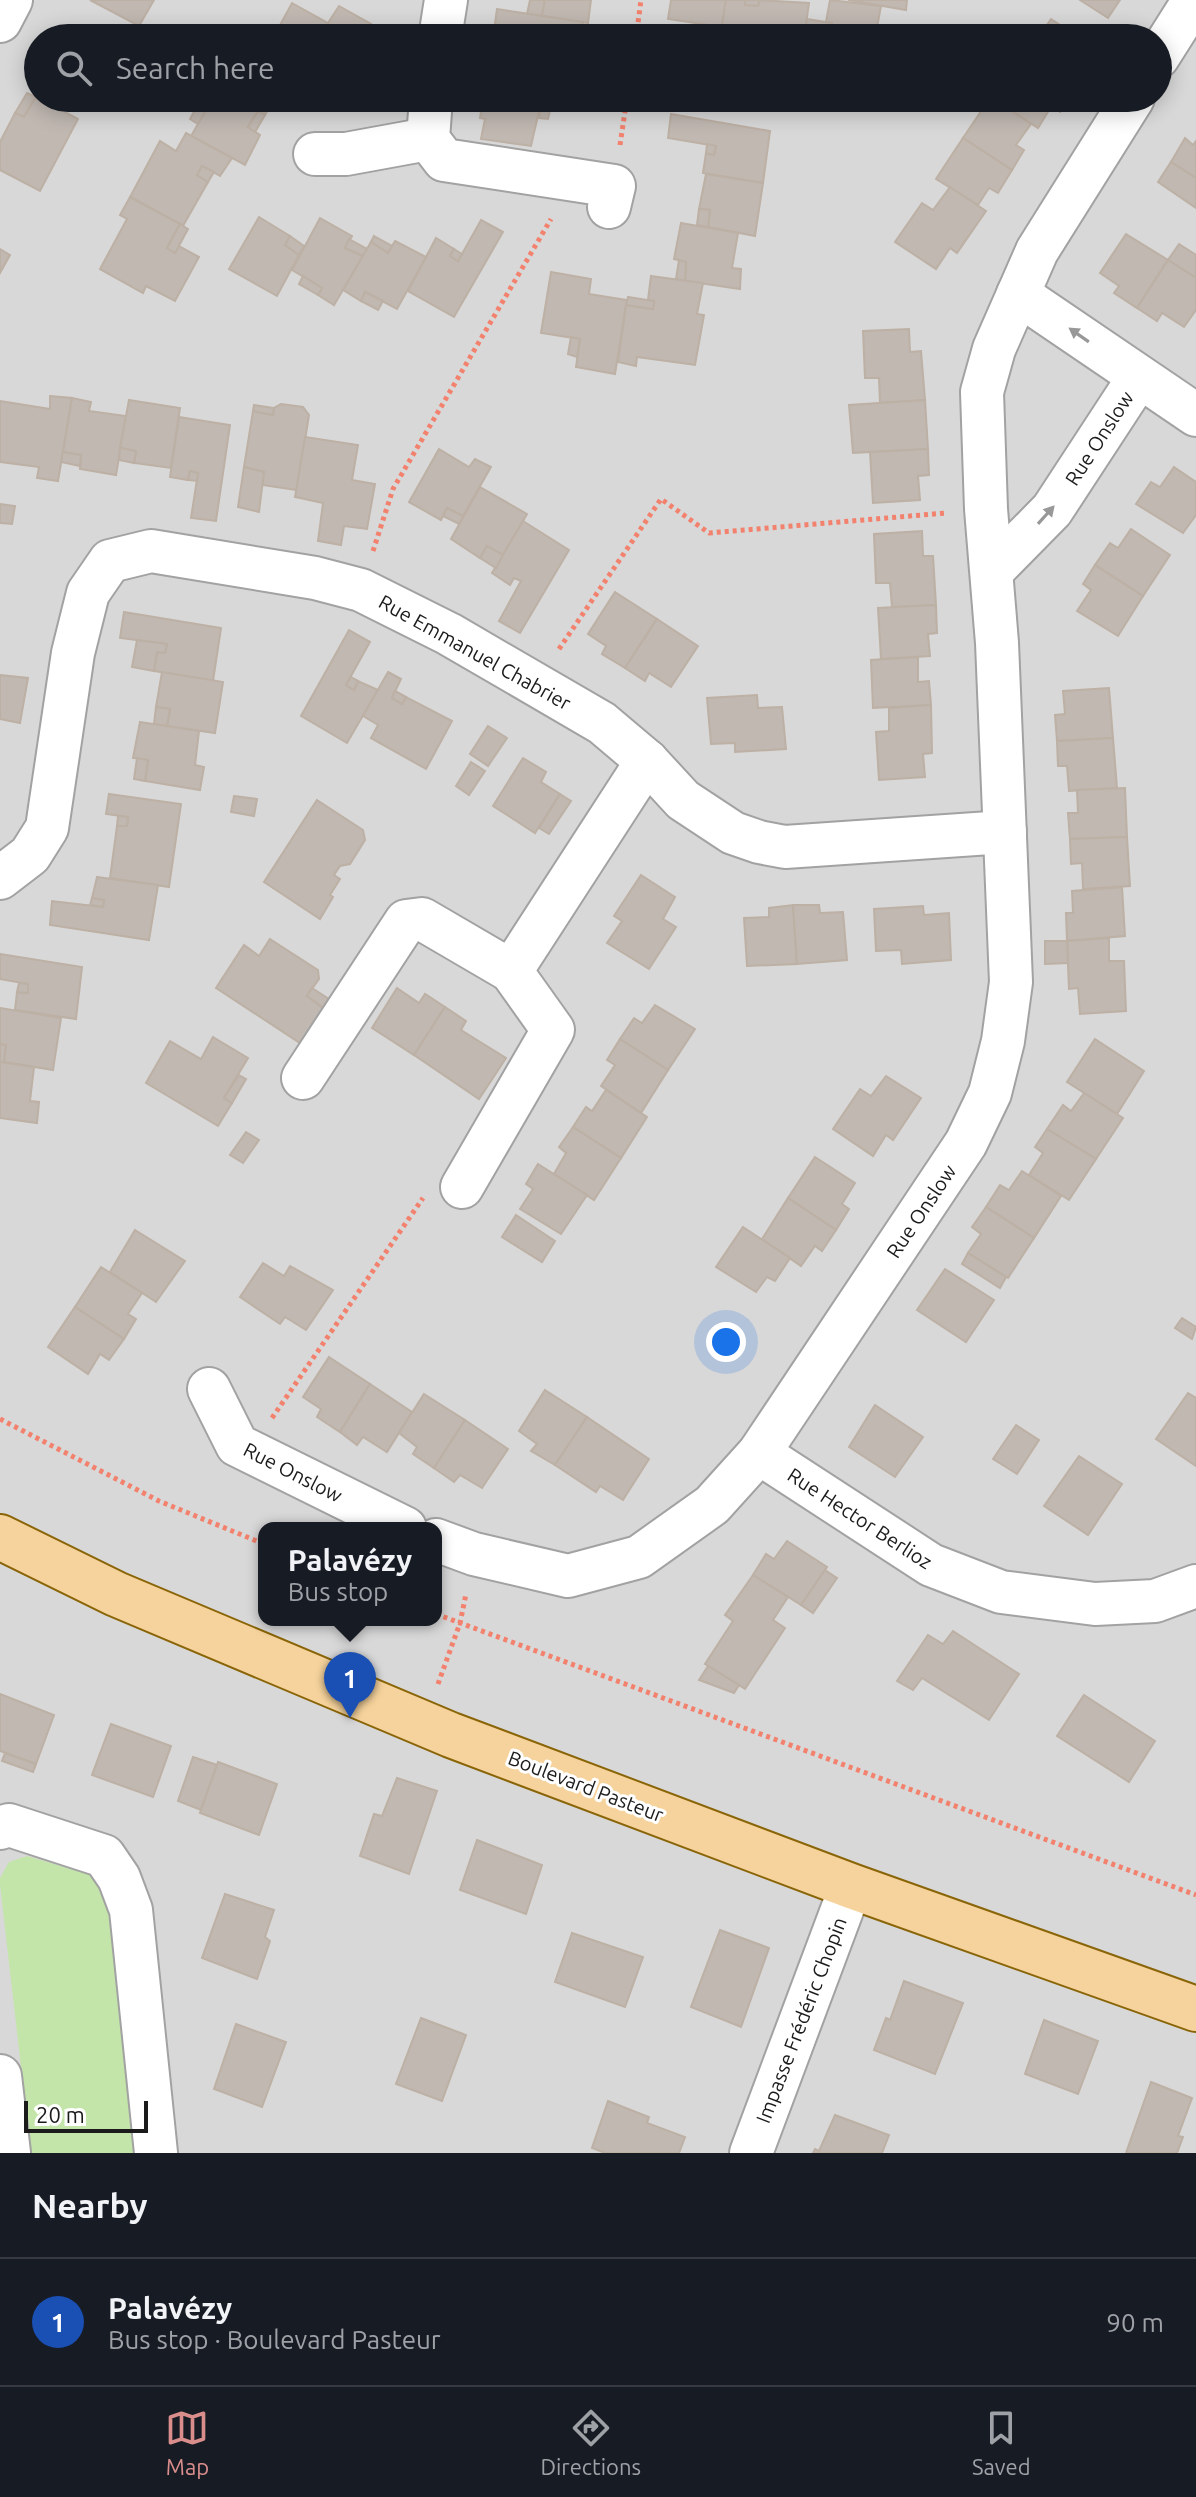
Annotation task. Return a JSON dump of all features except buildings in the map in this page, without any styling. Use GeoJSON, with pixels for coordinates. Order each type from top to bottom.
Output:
{"type":"FeatureCollection","features":[{"type":"Feature","properties":{"kind":"main road","name":"Boulevard Pasteur"},"geometry":{"type":"LineString","coordinates":[[0,1537],[116,1594],[424,1722],[851,1886],[1192,2009]]}},
{"type":"Feature","properties":{"kind":"street"},"geometry":{"type":"LineString","coordinates":[[0,21],[11,0]]}},
{"type":"Feature","properties":{"kind":"street"},"geometry":{"type":"LineString","coordinates":[[442,24],[446,0]]}},
{"type":"Feature","properties":{"kind":"street"},"geometry":{"type":"LineString","coordinates":[[1172,35],[1194,0]]}},
{"type":"Feature","properties":{"kind":"street"},"geometry":{"type":"LineString","coordinates":[[430,112],[428,139],[444,160],[614,186],[609,207]]}},
{"type":"Feature","properties":{"kind":"street","name":"Rue Onslow"},"geometry":{"type":"LineString","coordinates":[[442,1542],[474,1554],[568,1576],[639,1557],[712,1505],[759,1453],[966,1143],[990,1093],[1003,1041],[1011,982],[982,392],[994,349],[1037,251],[1124,112]]}},
{"type":"Feature","properties":{"kind":"street"},"geometry":{"type":"LineString","coordinates":[[315,154],[346,154],[428,139]]}},
{"type":"Feature","properties":{"kind":"street","name":"Rue Onslow"},"geometry":{"type":"LineString","coordinates":[[992,571],[1052,510],[1139,377],[1018,294]]}},
{"type":"Feature","properties":{"kind":"street"},"geometry":{"type":"LineString","coordinates":[[1139,377],[1196,415]]}},
{"type":"Feature","properties":{"kind":"street","name":"Rue Emmanuel Chabrier"},"geometry":{"type":"LineString","coordinates":[[0,878],[30,855],[47,828],[73,653],[88,593],[110,561],[151,551],[315,578],[361,590],[449,634],[602,723],[647,761],[683,800],[733,833],[759,842],[785,847],[1005,832]]}},
{"type":"Feature","properties":{"kind":"street"},"geometry":{"type":"LineString","coordinates":[[511,971],[647,761]]}},
{"type":"Feature","properties":{"kind":"street"},"geometry":{"type":"LineString","coordinates":[[303,1078],[406,921],[422,919],[511,971],[553,1030],[462,1187]]}},
{"type":"Feature","properties":{"kind":"street","name":"Rue Onslow"},"geometry":{"type":"LineString","coordinates":[[209,1389],[237,1445],[393,1522]]}},
{"type":"Feature","properties":{"kind":"street","name":"Rue Hector Berlioz"},"geometry":{"type":"LineString","coordinates":[[759,1453],[931,1565],[1001,1592],[1095,1604],[1155,1601],[1196,1586]]}},
{"type":"Feature","properties":{"kind":"street"},"geometry":{"type":"LineString","coordinates":[[0,1828],[9,1825],[104,1856],[119,1878],[131,1910],[156,2153]]}},
{"type":"Feature","properties":{"kind":"street","name":"Impasse Frédéric Chopin"},"geometry":{"type":"LineString","coordinates":[[751,2153],[851,1886]]}},
{"type":"Feature","properties":{"kind":"street"},"geometry":{"type":"LineString","coordinates":[[0,2076],[9,2153]]}},
{"type":"Feature","properties":{"kind":"path"},"geometry":{"type":"LineString","coordinates":[[638,24],[641,0]]}},
{"type":"Feature","properties":{"kind":"path"},"geometry":{"type":"LineString","coordinates":[[361,590],[393,489],[574,179]]}},
{"type":"Feature","properties":{"kind":"path"},"geometry":{"type":"LineString","coordinates":[[536,683],[661,499],[709,533],[986,509]]}},
{"type":"Feature","properties":{"kind":"path"},"geometry":{"type":"LineString","coordinates":[[249,1451],[435,1180],[462,1187]]}},
{"type":"Feature","properties":{"kind":"path"},"geometry":{"type":"LineString","coordinates":[[0,1419],[159,1501],[258,1542]]}},
{"type":"Feature","properties":{"kind":"path"},"geometry":{"type":"LineString","coordinates":[[424,1722],[460,1623],[474,1554]]}},
{"type":"Feature","properties":{"kind":"path"},"geometry":{"type":"LineString","coordinates":[[442,1616],[1196,1895]]}},
{"type":"Feature","properties":{"kind":"shaded area"},"geometry":{"type":"Polygon","coordinates":[[[0,0],[1196,0],[1196,2153],[0,2153],[0,0]]]}},
{"type":"Feature","properties":{"kind":"green space"},"geometry":{"type":"Polygon","coordinates":[[[27,1856],[91,1875],[100,1888],[109,1914],[136,2153],[31,2153],[0,1885],[0,1878],[9,1862],[27,1856]]]}},
{"type":"Feature","properties":{"kind":"place","name":"Palavézy"},"geometry":{"type":"Point","coordinates":[350,1718]}}]}
